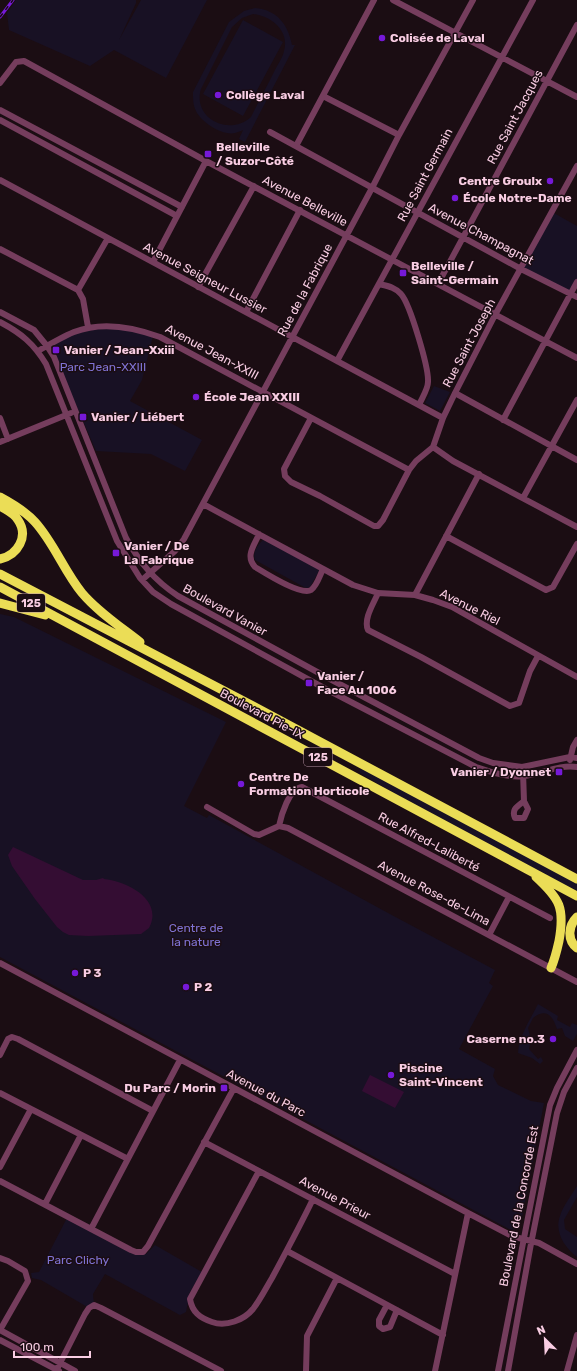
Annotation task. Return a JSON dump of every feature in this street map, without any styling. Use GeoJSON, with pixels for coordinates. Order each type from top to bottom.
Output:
{"type":"FeatureCollection","features":[{"type":"Feature","properties":{"kind":"highway"},"geometry":{"type":"LineString","coordinates":[[0,498],[21,510],[36,523],[49,540],[70,577],[89,600],[155,655]]}},
{"type":"Feature","properties":{"kind":"highway"},"geometry":{"type":"LineString","coordinates":[[0,506],[16,517],[21,524],[23,533],[17,549],[10,555],[0,558]]}},
{"type":"Feature","properties":{"kind":"highway","name":"Boulevard Pie-IX"},"geometry":{"type":"LineString","coordinates":[[0,574],[577,878]]}},
{"type":"Feature","properties":{"kind":"highway","name":"Boulevard Pie-IX"},"geometry":{"type":"LineString","coordinates":[[0,586],[577,896]]}},
{"type":"Feature","properties":{"kind":"highway"},"geometry":{"type":"LineString","coordinates":[[0,603],[61,619]]}},
{"type":"Feature","properties":{"kind":"highway"},"geometry":{"type":"LineString","coordinates":[[524,867],[550,890],[556,898],[561,910],[562,916],[560,931],[551,968]]}},
{"type":"Feature","properties":{"kind":"highway"},"geometry":{"type":"LineString","coordinates":[[563,871],[577,874]]}},
{"type":"Feature","properties":{"kind":"highway"},"geometry":{"type":"LineString","coordinates":[[577,917],[571,925],[570,935],[572,942],[577,948]]}},
{"type":"Feature","properties":{"kind":"street"},"geometry":{"type":"LineString","coordinates":[[296,146],[374,0]]}},
{"type":"Feature","properties":{"kind":"street"},"geometry":{"type":"LineString","coordinates":[[393,0],[577,97]]}},
{"type":"Feature","properties":{"kind":"street","name":"Rue de la Fabrique"},"geometry":{"type":"LineString","coordinates":[[142,580],[176,551],[184,539],[347,236],[399,135],[473,0]]}},
{"type":"Feature","properties":{"kind":"street","name":"Rue Saint Germain"},"geometry":{"type":"LineString","coordinates":[[337,361],[533,0]]}},
{"type":"Feature","properties":{"kind":"street","name":"Rue Saint Jacques"},"geometry":{"type":"LineString","coordinates":[[438,284],[577,25]]}},
{"type":"Feature","properties":{"kind":"street","name":"Avenue Belleville"},"geometry":{"type":"LineString","coordinates":[[0,83],[16,62],[24,60],[206,161],[577,358]]}},
{"type":"Feature","properties":{"kind":"street"},"geometry":{"type":"LineString","coordinates":[[323,96],[399,135]]}},
{"type":"Feature","properties":{"kind":"street"},"geometry":{"type":"LineString","coordinates":[[0,110],[182,207]]}},
{"type":"Feature","properties":{"kind":"street"},"geometry":{"type":"LineString","coordinates":[[0,120],[177,216]]}},
{"type":"Feature","properties":{"kind":"street","name":"Avenue Champagnat"},"geometry":{"type":"LineString","coordinates":[[270,132],[574,296]]}},
{"type":"Feature","properties":{"kind":"street"},"geometry":{"type":"LineString","coordinates":[[153,262],[206,161]]}},
{"type":"Feature","properties":{"kind":"street","name":"Rue Saint Joseph"},"geometry":{"type":"LineString","coordinates":[[433,448],[443,418],[455,393],[495,315],[577,166]]}},
{"type":"Feature","properties":{"kind":"street"},"geometry":{"type":"LineString","coordinates":[[112,181],[117,172]]}},
{"type":"Feature","properties":{"kind":"street","name":"Avenue Seigneur Lussier"},"geometry":{"type":"LineString","coordinates":[[0,180],[443,418]]}},
{"type":"Feature","properties":{"kind":"street"},"geometry":{"type":"LineString","coordinates":[[198,287],[254,186]]}},
{"type":"Feature","properties":{"kind":"street"},"geometry":{"type":"LineString","coordinates":[[246,312],[300,210]]}},
{"type":"Feature","properties":{"kind":"street"},"geometry":{"type":"LineString","coordinates":[[78,290],[108,238]]}},
{"type":"Feature","properties":{"kind":"street"},"geometry":{"type":"LineString","coordinates":[[0,249],[78,290],[83,300],[88,327]]}},
{"type":"Feature","properties":{"kind":"street"},"geometry":{"type":"LineString","coordinates":[[503,420],[545,341],[574,296],[577,282]]}},
{"type":"Feature","properties":{"kind":"street"},"geometry":{"type":"LineString","coordinates":[[379,284],[394,288],[402,294],[409,310],[428,377],[428,384],[419,405]]}},
{"type":"Feature","properties":{"kind":"street","name":"Boulevard Vanier"},"geometry":{"type":"LineString","coordinates":[[0,312],[34,330],[54,357],[126,538],[136,556],[163,586],[178,596],[323,676],[479,758],[493,763],[522,766],[570,757],[577,758]]}},
{"type":"Feature","properties":{"kind":"street","name":"Boulevard Vanier"},"geometry":{"type":"LineString","coordinates":[[0,322],[23,336],[38,351],[46,364],[117,541],[142,580],[153,592],[171,604],[324,688],[476,767],[496,774],[523,776],[569,765],[577,766]]}},
{"type":"Feature","properties":{"kind":"street","name":"Avenue Jean-XXIII"},"geometry":{"type":"LineString","coordinates":[[38,351],[74,332],[88,327],[114,326],[144,331],[160,337],[409,470]]}},
{"type":"Feature","properties":{"kind":"street"},"geometry":{"type":"LineString","coordinates":[[455,393],[577,460]]}},
{"type":"Feature","properties":{"kind":"street"},"geometry":{"type":"LineString","coordinates":[[524,498],[577,400]]}},
{"type":"Feature","properties":{"kind":"street"},"geometry":{"type":"LineString","coordinates":[[0,442],[76,411]]}},
{"type":"Feature","properties":{"kind":"street"},"geometry":{"type":"LineString","coordinates":[[0,418],[8,439]]}},
{"type":"Feature","properties":{"kind":"street"},"geometry":{"type":"LineString","coordinates":[[311,418],[284,469],[285,476],[291,482],[320,496],[374,526],[378,526],[383,520],[409,470],[416,460],[433,448],[453,461],[577,526]]}},
{"type":"Feature","properties":{"kind":"street"},"geometry":{"type":"LineString","coordinates":[[415,595],[479,474]]}},
{"type":"Feature","properties":{"kind":"street","name":"Avenue Riel"},"geometry":{"type":"LineString","coordinates":[[203,504],[352,585],[378,593],[415,595],[452,607],[577,677]]}},
{"type":"Feature","properties":{"kind":"street"},"geometry":{"type":"LineString","coordinates":[[259,534],[249,556],[251,563],[255,567],[298,590],[308,591],[316,584],[323,569]]}},
{"type":"Feature","properties":{"kind":"street"},"geometry":{"type":"LineString","coordinates":[[446,536],[546,590],[553,587],[577,544]]}},
{"type":"Feature","properties":{"kind":"street"},"geometry":{"type":"LineString","coordinates":[[378,593],[369,612],[366,626],[368,630],[421,657],[510,706],[519,703],[530,671],[538,656]]}},
{"type":"Feature","properties":{"kind":"street"},"geometry":{"type":"LineString","coordinates":[[569,765],[570,757],[577,740]]}},
{"type":"Feature","properties":{"kind":"street"},"geometry":{"type":"LineString","coordinates":[[522,766],[524,801]]}},
{"type":"Feature","properties":{"kind":"street","name":"Rue Alfred-Laliberté"},"geometry":{"type":"LineString","coordinates":[[279,826],[281,816],[293,792],[298,788],[305,788],[550,918]]}},
{"type":"Feature","properties":{"kind":"street"},"geometry":{"type":"LineString","coordinates":[[207,807],[254,834],[259,835],[279,826]]}},
{"type":"Feature","properties":{"kind":"street","name":"Avenue Rose-de-Lima"},"geometry":{"type":"LineString","coordinates":[[279,826],[288,828],[577,982]]}},
{"type":"Feature","properties":{"kind":"street"},"geometry":{"type":"LineString","coordinates":[[489,935],[509,897]]}},
{"type":"Feature","properties":{"kind":"street","name":"Avenue du Parc"},"geometry":{"type":"LineString","coordinates":[[0,963],[510,1235],[539,1242],[577,1264]]}},
{"type":"Feature","properties":{"kind":"street"},"geometry":{"type":"LineString","coordinates":[[0,1055],[8,1039],[12,1037],[18,1039],[153,1111]]}},
{"type":"Feature","properties":{"kind":"street","name":"Boulevard de la Concorde Est"},"geometry":{"type":"LineString","coordinates":[[498,1370],[550,1105],[557,1088],[577,1050]]}},
{"type":"Feature","properties":{"kind":"street"},"geometry":{"type":"LineString","coordinates":[[91,1229],[180,1060]]}},
{"type":"Feature","properties":{"kind":"street","name":"Boulevard de la Concorde Est"},"geometry":{"type":"LineString","coordinates":[[507,1371],[557,1113],[564,1092],[577,1068]]}},
{"type":"Feature","properties":{"kind":"street"},"geometry":{"type":"LineString","coordinates":[[0,1181],[131,1250],[143,1252],[148,1246],[234,1088]]}},
{"type":"Feature","properties":{"kind":"street"},"geometry":{"type":"LineString","coordinates":[[0,1093],[128,1159]]}},
{"type":"Feature","properties":{"kind":"street"},"geometry":{"type":"LineString","coordinates":[[0,1167],[31,1109]]}},
{"type":"Feature","properties":{"kind":"street"},"geometry":{"type":"LineString","coordinates":[[45,1204],[81,1135]]}},
{"type":"Feature","properties":{"kind":"street","name":"Avenue Prieur"},"geometry":{"type":"LineString","coordinates":[[204,1142],[455,1274]]}},
{"type":"Feature","properties":{"kind":"street"},"geometry":{"type":"LineString","coordinates":[[259,1171],[190,1299],[192,1308],[198,1315],[212,1323],[230,1323],[244,1317],[253,1309],[287,1251],[313,1199]]}},
{"type":"Feature","properties":{"kind":"street"},"geometry":{"type":"LineString","coordinates":[[435,1371],[468,1213]]}},
{"type":"Feature","properties":{"kind":"street"},"geometry":{"type":"LineString","coordinates":[[287,1251],[443,1335]]}},
{"type":"Feature","properties":{"kind":"street"},"geometry":{"type":"LineString","coordinates":[[0,1258],[25,1271],[28,1281],[0,1330],[75,1371]]}},
{"type":"Feature","properties":{"kind":"street"},"geometry":{"type":"LineString","coordinates":[[306,1371],[307,1336],[337,1278]]}},
{"type":"Feature","properties":{"kind":"street"},"geometry":{"type":"LineString","coordinates":[[0,1340],[57,1370],[85,1314],[94,1305],[221,1371]]}},
{"type":"Feature","properties":{"kind":"street"},"geometry":{"type":"LineString","coordinates":[[388,1305],[378,1320],[378,1326],[383,1329],[390,1327],[397,1310]]}},
{"type":"Feature","properties":{"kind":"street"},"geometry":{"type":"LineString","coordinates":[[567,1371],[577,1335]]}},
{"type":"Feature","properties":{"kind":"street"},"geometry":{"type":"LineString","coordinates":[[498,1370],[507,1371]]}},
{"type":"Feature","properties":{"kind":"green space"},"geometry":{"type":"Polygon","coordinates":[[[16,0],[136,0],[119,40],[141,0],[207,0],[166,78],[114,50],[90,66],[9,30],[7,13],[16,0]]]}},
{"type":"Feature","properties":{"kind":"green space"},"geometry":{"type":"Polygon","coordinates":[[[255,8],[263,9],[275,15],[280,19],[288,31],[292,45],[295,45],[245,142],[239,139],[243,130],[235,133],[224,132],[207,124],[202,120],[195,109],[193,102],[193,92],[229,22],[244,11],[255,8]],[[253,14],[242,18],[232,27],[201,89],[200,99],[202,108],[207,116],[223,125],[242,123],[251,117],[283,56],[285,44],[282,31],[272,21],[260,15],[253,14]]]}},
{"type":"Feature","properties":{"kind":"green space"},"geometry":{"type":"Polygon","coordinates":[[[243,20],[283,42],[243,116],[203,94],[243,20]]]}},
{"type":"Feature","properties":{"kind":"green space"},"geometry":{"type":"Polygon","coordinates":[[[552,212],[577,226],[577,282],[571,294],[521,269],[552,212]]]}},
{"type":"Feature","properties":{"kind":"green space","name":"Parc Jean-XXIII"},"geometry":{"type":"Polygon","coordinates":[[[114,326],[153,336],[142,380],[130,401],[202,440],[185,471],[151,454],[96,451],[50,345],[71,334],[114,326]]]}},
{"type":"Feature","properties":{"kind":"green space"},"geometry":{"type":"Polygon","coordinates":[[[434,386],[450,392],[440,411],[425,403],[434,386]]]}},
{"type":"Feature","properties":{"kind":"green space"},"geometry":{"type":"Polygon","coordinates":[[[263,540],[318,568],[319,571],[310,587],[304,587],[255,560],[254,554],[257,546],[263,540]]]}},
{"type":"Feature","properties":{"kind":"green space","name":"Centre de la nature"},"geometry":{"type":"Polygon","coordinates":[[[0,614],[14,617],[226,722],[184,806],[207,818],[209,815],[495,970],[489,983],[493,986],[459,1049],[495,1069],[493,1076],[498,1085],[531,1101],[544,1103],[519,1227],[513,1230],[509,1229],[0,957],[0,614]]]}},
{"type":"Feature","properties":{"kind":"green space"},"geometry":{"type":"Polygon","coordinates":[[[362,768],[577,883],[577,891],[387,789],[360,773],[359,770],[362,768]]]}},
{"type":"Feature","properties":{"kind":"green space"},"geometry":{"type":"Polygon","coordinates":[[[538,1004],[558,1016],[557,1020],[570,1027],[572,1023],[577,1025],[577,1034],[573,1041],[565,1036],[562,1028],[557,1029],[554,1021],[546,1013],[542,1013],[533,1018],[528,1028],[531,1040],[529,1049],[538,1059],[541,1057],[543,1061],[540,1064],[532,1058],[518,1053],[520,1040],[538,1004]]]}},
{"type":"Feature","properties":{"kind":"green space"},"geometry":{"type":"Polygon","coordinates":[[[577,1186],[577,1197],[564,1220],[565,1229],[577,1237],[577,1257],[568,1249],[558,1228],[561,1212],[577,1186]]]}},
{"type":"Feature","properties":{"kind":"green space","name":"Parc Clichy"},"geometry":{"type":"Polygon","coordinates":[[[67,1218],[141,1254],[146,1254],[155,1245],[202,1272],[190,1292],[186,1312],[180,1315],[105,1274],[93,1294],[94,1305],[89,1308],[41,1280],[32,1278],[31,1273],[39,1272],[67,1218]]]}},
{"type":"Feature","properties":{"kind":"shaded area"},"geometry":{"type":"Polygon","coordinates":[[[13,847],[83,880],[96,880],[103,878],[132,888],[141,894],[152,909],[152,918],[149,928],[141,934],[88,936],[69,935],[63,932],[57,927],[35,899],[12,866],[8,855],[13,847]]]}},
{"type":"Feature","properties":{"kind":"shaded area"},"geometry":{"type":"Polygon","coordinates":[[[370,1075],[404,1092],[395,1108],[362,1091],[370,1075]]]}},
{"type":"Feature","properties":{"kind":"railway"},"geometry":{"type":"LineString","coordinates":[[0,17],[13,0]]}},
{"type":"Feature","properties":{"kind":"place","name":"Colisée de Laval"},"geometry":{"type":"Point","coordinates":[382,38]}},
{"type":"Feature","properties":{"kind":"place","name":"Collège Laval"},"geometry":{"type":"Point","coordinates":[218,95]}},
{"type":"Feature","properties":{"kind":"place","name":"Belleville / Suzor-Côté"},"geometry":{"type":"Point","coordinates":[208,154]}},
{"type":"Feature","properties":{"kind":"place","name":"Centre Groulx"},"geometry":{"type":"Point","coordinates":[550,181]}},
{"type":"Feature","properties":{"kind":"place","name":"École Notre-Dame"},"geometry":{"type":"Point","coordinates":[455,198]}},
{"type":"Feature","properties":{"kind":"place","name":"Belleville / Saint-Germain"},"geometry":{"type":"Point","coordinates":[403,273]}},
{"type":"Feature","properties":{"kind":"place","name":"Vanier / Jean-Xxiii"},"geometry":{"type":"Point","coordinates":[56,350]}},
{"type":"Feature","properties":{"kind":"place","name":"École Jean XXIII"},"geometry":{"type":"Point","coordinates":[196,397]}},
{"type":"Feature","properties":{"kind":"place","name":"Vanier / Liébert"},"geometry":{"type":"Point","coordinates":[83,417]}},
{"type":"Feature","properties":{"kind":"place","name":"Vanier / De La Fabrique"},"geometry":{"type":"Point","coordinates":[116,553]}},
{"type":"Feature","properties":{"kind":"place","name":"Vanier / Face Au 1006"},"geometry":{"type":"Point","coordinates":[309,683]}},
{"type":"Feature","properties":{"kind":"place","name":"Vanier / Dyonnet"},"geometry":{"type":"Point","coordinates":[559,772]}},
{"type":"Feature","properties":{"kind":"place","name":"Centre De Formation Horticole"},"geometry":{"type":"Point","coordinates":[241,784]}},
{"type":"Feature","properties":{"kind":"place","name":"P 3"},"geometry":{"type":"Point","coordinates":[75,973]}},
{"type":"Feature","properties":{"kind":"place","name":"P 2"},"geometry":{"type":"Point","coordinates":[186,987]}},
{"type":"Feature","properties":{"kind":"place","name":"Caserne no.3"},"geometry":{"type":"Point","coordinates":[553,1039]}},
{"type":"Feature","properties":{"kind":"place","name":"Piscine Saint-Vincent"},"geometry":{"type":"Point","coordinates":[391,1075]}},
{"type":"Feature","properties":{"kind":"place","name":"Du Parc / Morin"},"geometry":{"type":"Point","coordinates":[224,1088]}}]}
